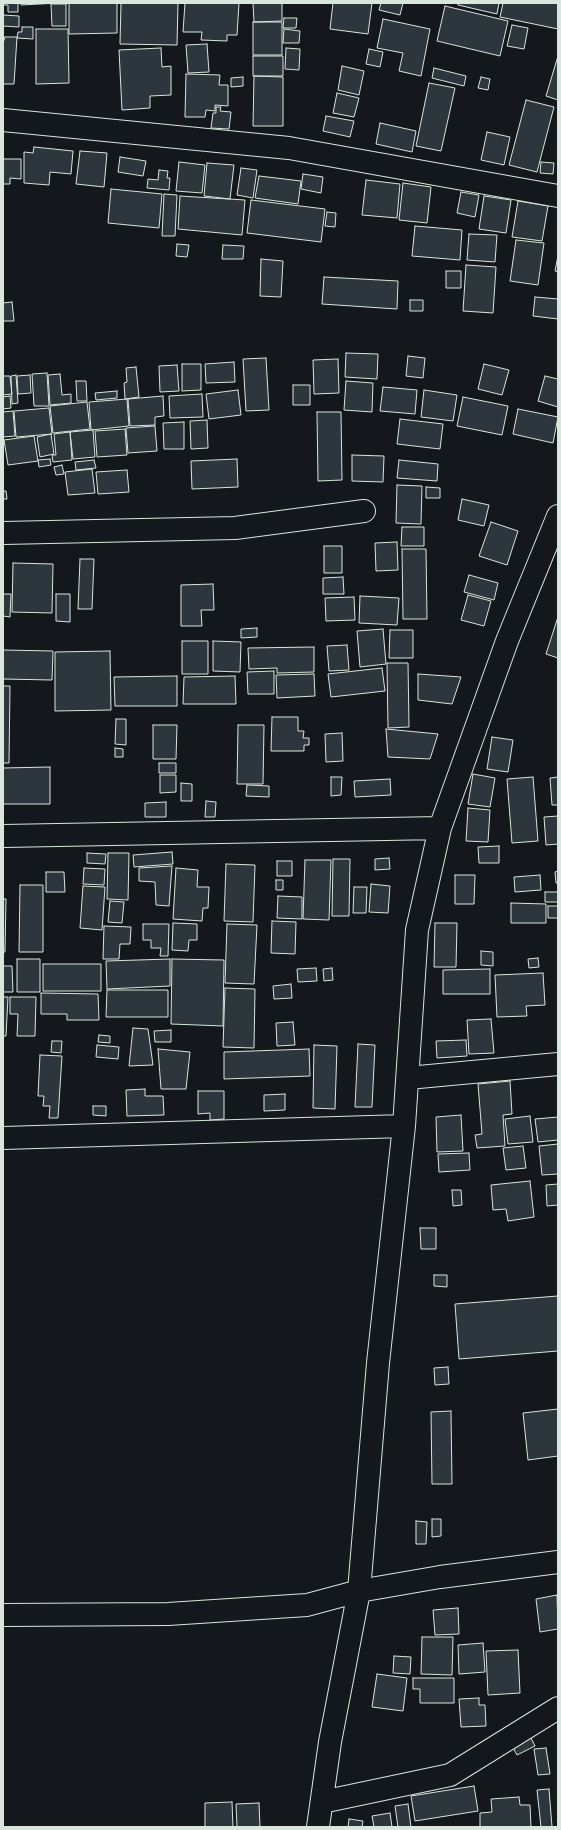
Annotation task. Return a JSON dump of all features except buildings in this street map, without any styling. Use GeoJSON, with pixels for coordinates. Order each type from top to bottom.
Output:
{"type":"FeatureCollection","features":[{"type":"Feature","properties":{"kind":"street"},"geometry":{"type":"LineString","coordinates":[[3,120],[289,148],[558,196]]}},
{"type":"Feature","properties":{"kind":"street"},"geometry":{"type":"LineString","coordinates":[[3,533],[235,528],[364,511]]}},
{"type":"Feature","properties":{"kind":"street"},"geometry":{"type":"LineString","coordinates":[[318,1827],[330,1742],[359,1591],[378,1362],[404,1126],[417,930],[440,828],[501,655],[558,516]]}},
{"type":"Feature","properties":{"kind":"street"},"geometry":{"type":"LineString","coordinates":[[3,836],[440,828]]}},
{"type":"Feature","properties":{"kind":"street"},"geometry":{"type":"LineString","coordinates":[[408,1078],[558,1064]]}},
{"type":"Feature","properties":{"kind":"street"},"geometry":{"type":"LineString","coordinates":[[3,1138],[404,1126]]}},
{"type":"Feature","properties":{"kind":"street"},"geometry":{"type":"LineString","coordinates":[[3,1615],[168,1614],[308,1605],[359,1591],[440,1577],[558,1562]]}},
{"type":"Feature","properties":{"kind":"street"},"geometry":{"type":"LineString","coordinates":[[322,1802],[450,1775],[558,1708]]}}]}
